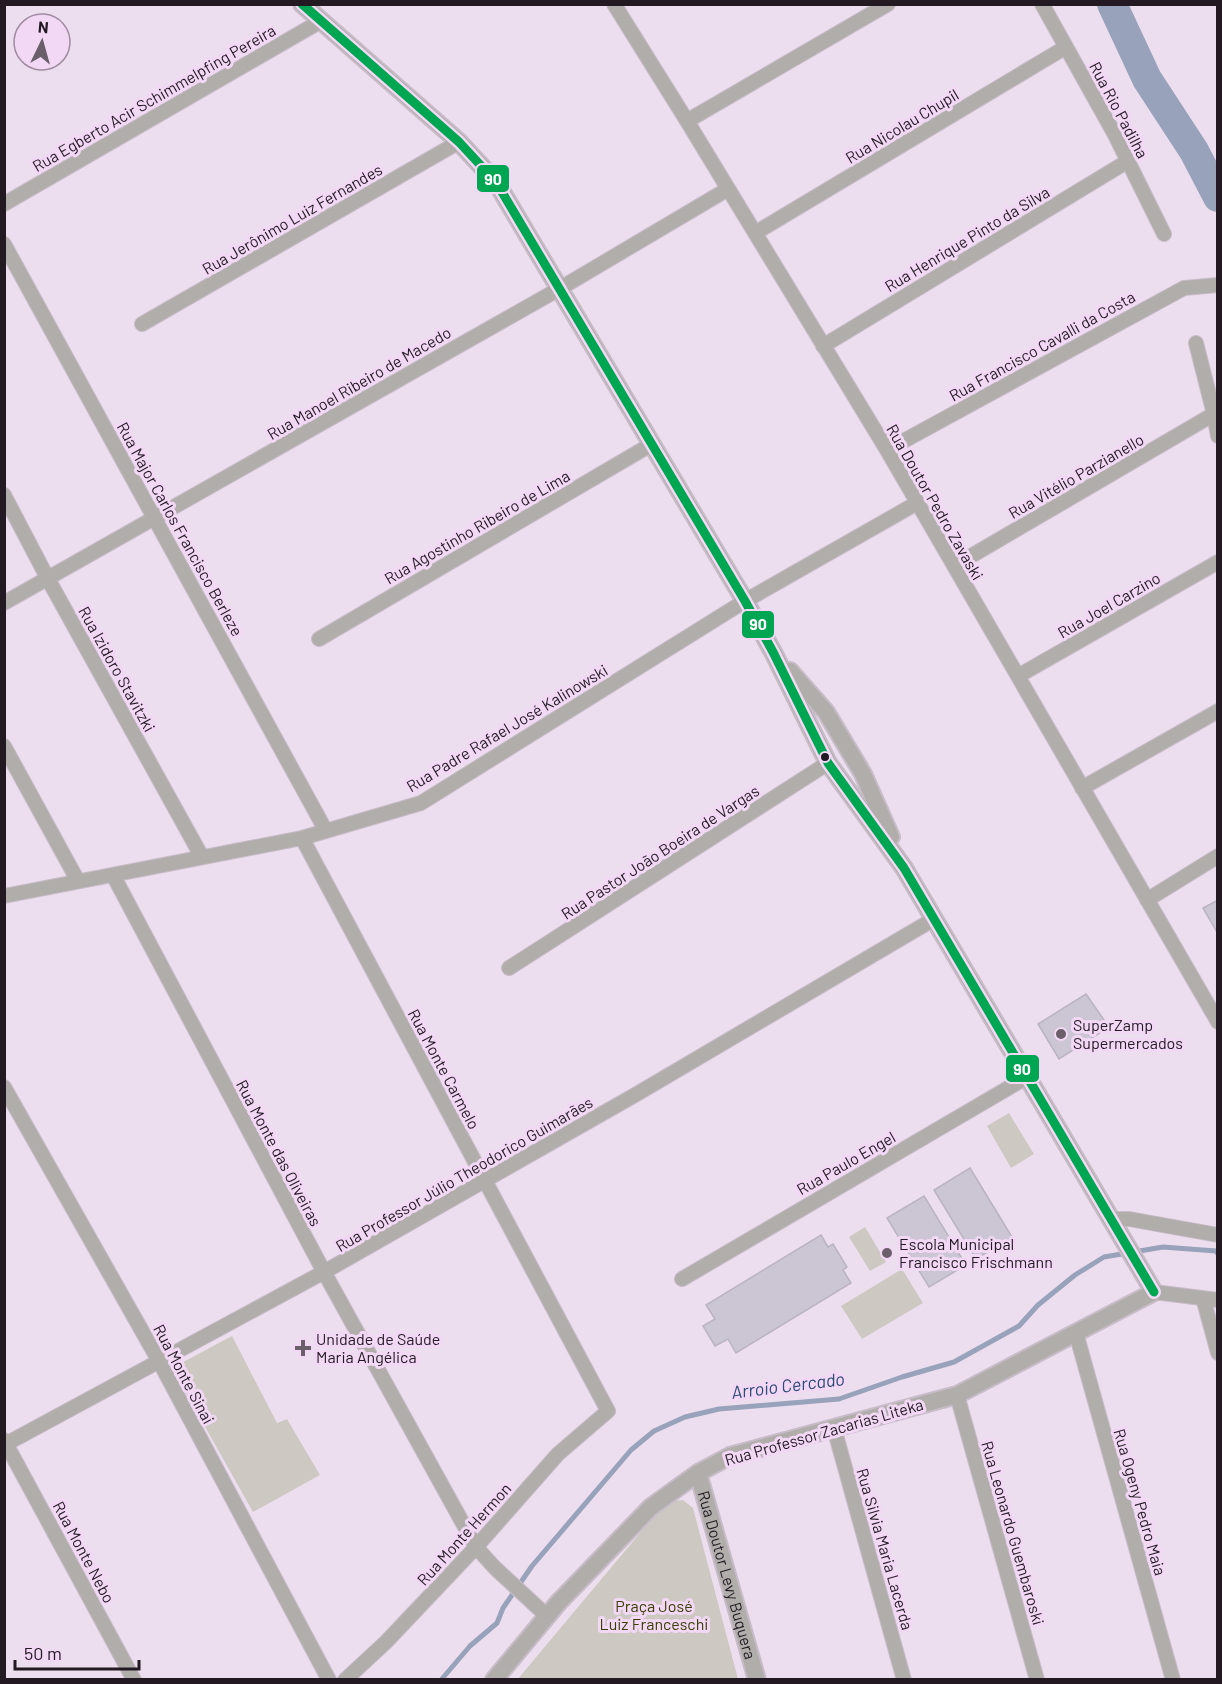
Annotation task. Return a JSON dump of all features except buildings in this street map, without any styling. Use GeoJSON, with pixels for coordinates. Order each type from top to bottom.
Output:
{"type":"FeatureCollection","features":[{"type":"Feature","properties":{"kind":"street"},"geometry":{"type":"LineString","coordinates":[[302,4],[459,142],[496,182],[745,601],[828,763],[904,868],[1154,1292],[1218,1300]]}},
{"type":"Feature","properties":{"kind":"street","name":"Rua Doutor Pedro Zavaski"},"geometry":{"type":"LineString","coordinates":[[614,4],[887,450],[1218,1022]]}},
{"type":"Feature","properties":{"kind":"street"},"geometry":{"type":"LineString","coordinates":[[687,121],[888,4]]}},
{"type":"Feature","properties":{"kind":"street","name":"Rua Rio Padilha"},"geometry":{"type":"LineString","coordinates":[[1042,4],[1128,161],[1164,234]]}},
{"type":"Feature","properties":{"kind":"street","name":"Rua Egberto Acir Schimmelpfing Pereira"},"geometry":{"type":"LineString","coordinates":[[4,204],[321,21]]}},
{"type":"Feature","properties":{"kind":"street","name":"Rua Nicolau Chupil"},"geometry":{"type":"LineString","coordinates":[[755,233],[1066,47]]}},
{"type":"Feature","properties":{"kind":"street","name":"Rua Jerônimo Luiz Fernandes"},"geometry":{"type":"LineString","coordinates":[[142,324],[459,142]]}},
{"type":"Feature","properties":{"kind":"street","name":"Rua Henrique Pinto da Silva"},"geometry":{"type":"LineString","coordinates":[[823,346],[1128,161]]}},
{"type":"Feature","properties":{"kind":"street","name":"Rua Manoel Ribeiro de Macedo"},"geometry":{"type":"LineString","coordinates":[[4,603],[559,289],[728,189]]}},
{"type":"Feature","properties":{"kind":"street","name":"Rua Major Carlos Francisco Berleze"},"geometry":{"type":"LineString","coordinates":[[4,244],[326,831]]}},
{"type":"Feature","properties":{"kind":"street","name":"Rua Francisco Cavalli da Costa"},"geometry":{"type":"LineString","coordinates":[[887,450],[1184,288],[1216,285]]}},
{"type":"Feature","properties":{"kind":"street"},"geometry":{"type":"LineString","coordinates":[[1196,343],[1218,436]]}},
{"type":"Feature","properties":{"kind":"street","name":"Rua Vitélio Parzianello"},"geometry":{"type":"LineString","coordinates":[[954,566],[1214,414]]}},
{"type":"Feature","properties":{"kind":"street","name":"Rua Agostinho Ribeiro de Lima"},"geometry":{"type":"LineString","coordinates":[[319,639],[652,444]]}},
{"type":"Feature","properties":{"kind":"street","name":"Rua Izidoro Stavitzki"},"geometry":{"type":"LineString","coordinates":[[4,495],[202,857]]}},
{"type":"Feature","properties":{"kind":"street","name":"Rua Padre Rafael José Kalinowski"},"geometry":{"type":"LineString","coordinates":[[4,896],[302,838],[421,803],[745,601],[917,503]]}},
{"type":"Feature","properties":{"kind":"street","name":"Rua Joel Carzino"},"geometry":{"type":"LineString","coordinates":[[1018,676],[1218,562]]}},
{"type":"Feature","properties":{"kind":"street"},"geometry":{"type":"LineString","coordinates":[[773,652],[831,721],[862,774],[904,868]]}},
{"type":"Feature","properties":{"kind":"street"},"geometry":{"type":"LineString","coordinates":[[1082,788],[1218,711]]}},
{"type":"Feature","properties":{"kind":"street"},"geometry":{"type":"LineString","coordinates":[[4,746],[78,881]]}},
{"type":"Feature","properties":{"kind":"street","name":"Rua Pastor João Boeira de Vargas"},"geometry":{"type":"LineString","coordinates":[[509,968],[828,763]]}},
{"type":"Feature","properties":{"kind":"street","name":"Rua Monte Carmelo"},"geometry":{"type":"LineString","coordinates":[[302,838],[608,1411]]}},
{"type":"Feature","properties":{"kind":"street"},"geometry":{"type":"LineString","coordinates":[[1147,900],[1218,856]]}},
{"type":"Feature","properties":{"kind":"street","name":"Rua Monte das Oliveiras"},"geometry":{"type":"LineString","coordinates":[[113,874],[324,1272],[476,1547],[495,1568],[547,1616]]}},
{"type":"Feature","properties":{"kind":"street","name":"Rua Professor Júlio Theodorico Guimarães"},"geometry":{"type":"LineString","coordinates":[[5,1443],[324,1272],[635,1095],[934,919]]}},
{"type":"Feature","properties":{"kind":"street","name":"Rua Paulo Engel"},"geometry":{"type":"LineString","coordinates":[[682,1279],[1027,1077]]}},
{"type":"Feature","properties":{"kind":"street","name":"Rua Monte Sinai"},"geometry":{"type":"LineString","coordinates":[[4,1087],[159,1361],[329,1680]]}},
{"type":"Feature","properties":{"kind":"street"},"geometry":{"type":"LineString","coordinates":[[1115,1226],[1129,1219],[1218,1235]]}},
{"type":"Feature","properties":{"kind":"street","name":"Rua Professor Zacarias Liteka"},"geometry":{"type":"LineString","coordinates":[[494,1680],[547,1616],[651,1507],[698,1473],[730,1456],[957,1395],[1154,1292]]}},
{"type":"Feature","properties":{"kind":"street"},"geometry":{"type":"LineString","coordinates":[[1203,1298],[1218,1353]]}},
{"type":"Feature","properties":{"kind":"street","name":"Rua Ogeny Pedro Maia"},"geometry":{"type":"LineString","coordinates":[[1076,1333],[1173,1680]]}},
{"type":"Feature","properties":{"kind":"street","name":"Rua Leonardo Guembaroski"},"geometry":{"type":"LineString","coordinates":[[957,1395],[1037,1680]]}},
{"type":"Feature","properties":{"kind":"street","name":"Rua Monte Hermon"},"geometry":{"type":"LineString","coordinates":[[345,1680],[386,1642],[476,1547],[558,1454],[608,1411]]}},
{"type":"Feature","properties":{"kind":"street","name":"Rua Silvia Maria Lacerda"},"geometry":{"type":"LineString","coordinates":[[834,1428],[904,1680]]}},
{"type":"Feature","properties":{"kind":"street","name":"Rua Monte Nebo"},"geometry":{"type":"LineString","coordinates":[[5,1443],[134,1680]]}},
{"type":"Feature","properties":{"kind":"street","name":"Rua Doutor Levy Buquera"},"geometry":{"type":"LineString","coordinates":[[698,1473],[757,1680]]}},
{"type":"Feature","properties":{"kind":"green space"},"geometry":{"type":"Polygon","coordinates":[[[1009,1113],[1034,1154],[1011,1168],[987,1126],[1009,1113]]]}},
{"type":"Feature","properties":{"kind":"green space"},"geometry":{"type":"Polygon","coordinates":[[[865,1227],[886,1262],[870,1271],[849,1237],[865,1227]]]}},
{"type":"Feature","properties":{"kind":"green space"},"geometry":{"type":"Polygon","coordinates":[[[902,1269],[923,1303],[862,1339],[841,1306],[902,1269]]]}},
{"type":"Feature","properties":{"kind":"green space"},"geometry":{"type":"Polygon","coordinates":[[[232,1336],[277,1423],[287,1419],[320,1475],[253,1512],[172,1368],[232,1336]]]}},
{"type":"Feature","properties":{"kind":"green space","name":"Praça José Luiz Franceschi"},"geometry":{"type":"Polygon","coordinates":[[[683,1500],[693,1508],[738,1679],[517,1680],[660,1509],[671,1501],[683,1500]]]}},
{"type":"Feature","properties":{"kind":"waterway"},"geometry":{"type":"LineString","coordinates":[[1112,4],[1147,79],[1194,151],[1218,197]]}},
{"type":"Feature","properties":{"kind":"waterway","name":"Arroio Cercado"},"geometry":{"type":"LineString","coordinates":[[441,1680],[470,1646],[497,1623],[503,1608],[532,1566],[631,1450],[654,1431],[685,1417],[719,1409],[839,1399],[954,1362],[1019,1326],[1038,1305],[1075,1275],[1104,1257],[1163,1247],[1216,1251],[1218,1254]]}},
{"type":"Feature","properties":{"kind":"transit line","name":"90"},"geometry":{"type":"LineString","coordinates":[[302,4],[459,142],[496,182],[745,601],[828,763],[904,868],[1154,1292]]}},
{"type":"Feature","properties":{"kind":"place","name":"SuperZamp Supermercados"},"geometry":{"type":"Point","coordinates":[1061,1034]}},
{"type":"Feature","properties":{"kind":"place","name":"Escola Municipal Francisco Frischmann"},"geometry":{"type":"Point","coordinates":[887,1253]}},
{"type":"Feature","properties":{"kind":"place","name":"Unidade de Saúde Maria Angélica"},"geometry":{"type":"Point","coordinates":[303,1348]}}]}
